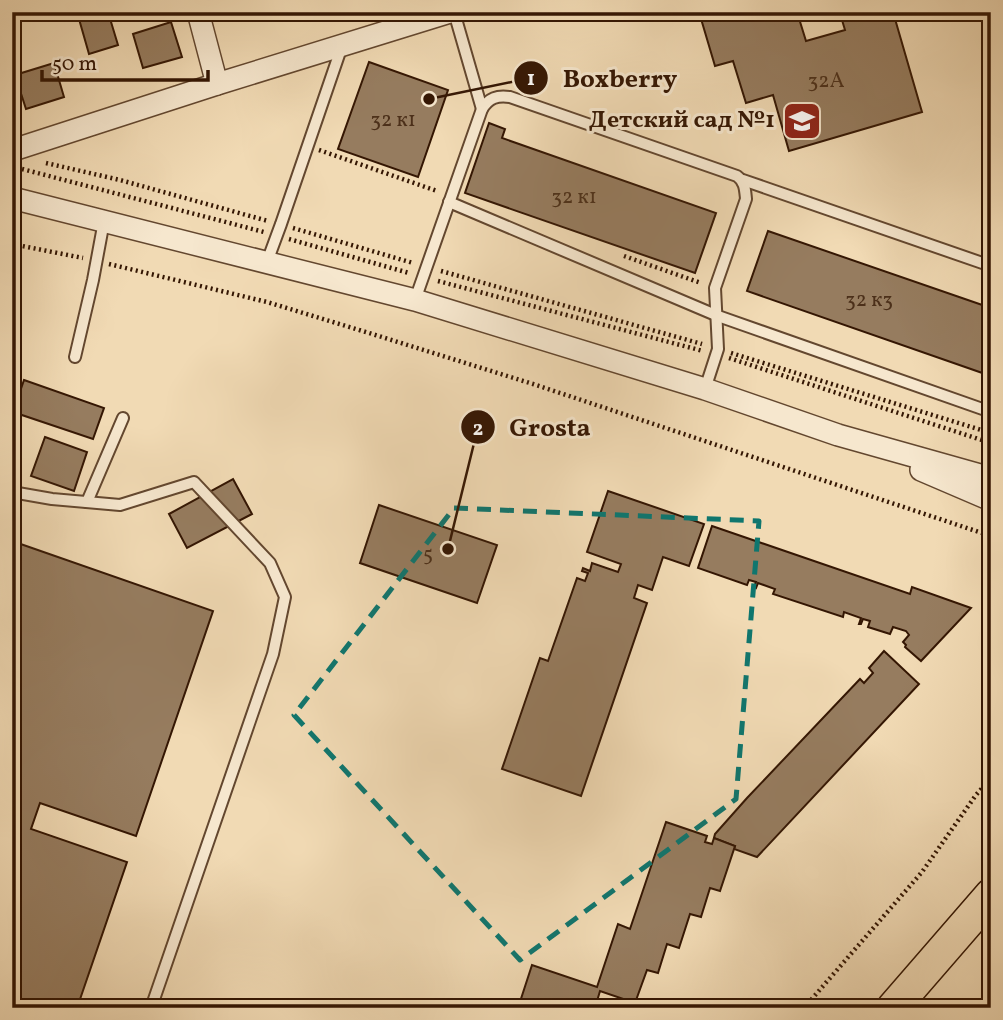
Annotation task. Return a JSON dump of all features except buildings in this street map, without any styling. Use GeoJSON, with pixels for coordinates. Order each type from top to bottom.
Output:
{"type":"FeatureCollection","features":[{"type":"Feature","properties":{"kind":"main road"},"geometry":{"type":"LineString","coordinates":[[893,1008],[991,895]]}},
{"type":"Feature","properties":{"kind":"street"},"geometry":{"type":"LineString","coordinates":[[198,12],[217,83]]}},
{"type":"Feature","properties":{"kind":"street"},"geometry":{"type":"LineString","coordinates":[[13,149],[342,46],[414,17],[452,12]]}},
{"type":"Feature","properties":{"kind":"street"},"geometry":{"type":"LineString","coordinates":[[12,198],[415,300],[705,390],[838,435],[991,478]]}},
{"type":"Feature","properties":{"kind":"street"},"geometry":{"type":"LineString","coordinates":[[838,435],[991,500]]}},
{"type":"Feature","properties":{"kind":"lane"},"geometry":{"type":"LineString","coordinates":[[452,12],[482,109]]}},
{"type":"Feature","properties":{"kind":"lane"},"geometry":{"type":"LineString","coordinates":[[267,262],[342,46]]}},
{"type":"Feature","properties":{"kind":"lane"},"geometry":{"type":"LineString","coordinates":[[415,300],[482,109],[494,97],[501,96],[991,266]]}},
{"type":"Feature","properties":{"kind":"lane"},"geometry":{"type":"LineString","coordinates":[[705,390],[717,351],[718,316],[715,288],[746,199],[743,180]]}},
{"type":"Feature","properties":{"kind":"lane"},"geometry":{"type":"LineString","coordinates":[[449,202],[718,316],[991,412]]}},
{"type":"Feature","properties":{"kind":"lane"},"geometry":{"type":"LineString","coordinates":[[75,357],[104,222]]}},
{"type":"Feature","properties":{"kind":"lane"},"geometry":{"type":"LineString","coordinates":[[87,502],[123,418]]}},
{"type":"Feature","properties":{"kind":"lane"},"geometry":{"type":"LineString","coordinates":[[12,492],[52,499],[120,505],[194,482],[270,563],[285,597],[273,654],[151,1008]]}},
{"type":"Feature","properties":{"kind":"path"},"geometry":{"type":"LineString","coordinates":[[39,161],[281,224],[424,272],[717,351],[991,443]]}},
{"type":"Feature","properties":{"kind":"path"},"geometry":{"type":"LineString","coordinates":[[12,167],[424,272],[717,351],[991,433]]}},
{"type":"Feature","properties":{"kind":"path"},"geometry":{"type":"LineString","coordinates":[[12,244],[97,261],[267,302],[369,332],[991,536]]}},
{"type":"Feature","properties":{"kind":"path"},"geometry":{"type":"LineString","coordinates":[[804,1008],[922,872],[991,778]]}},
{"type":"Feature","properties":{"kind":"highlighted area"},"geometry":{"type":"Polygon","coordinates":[[[454,508],[759,521],[736,799],[520,960],[294,715],[454,508]]]}},
{"type":"Feature","properties":{"kind":"place","name":"Boxberry"},"geometry":{"type":"Point","coordinates":[429,99]}},
{"type":"Feature","properties":{"kind":"place","name":"Детский сад №1"},"geometry":{"type":"Point","coordinates":[802,121]}},
{"type":"Feature","properties":{"kind":"place","name":"Grosta"},"geometry":{"type":"Point","coordinates":[448,549]}}]}
